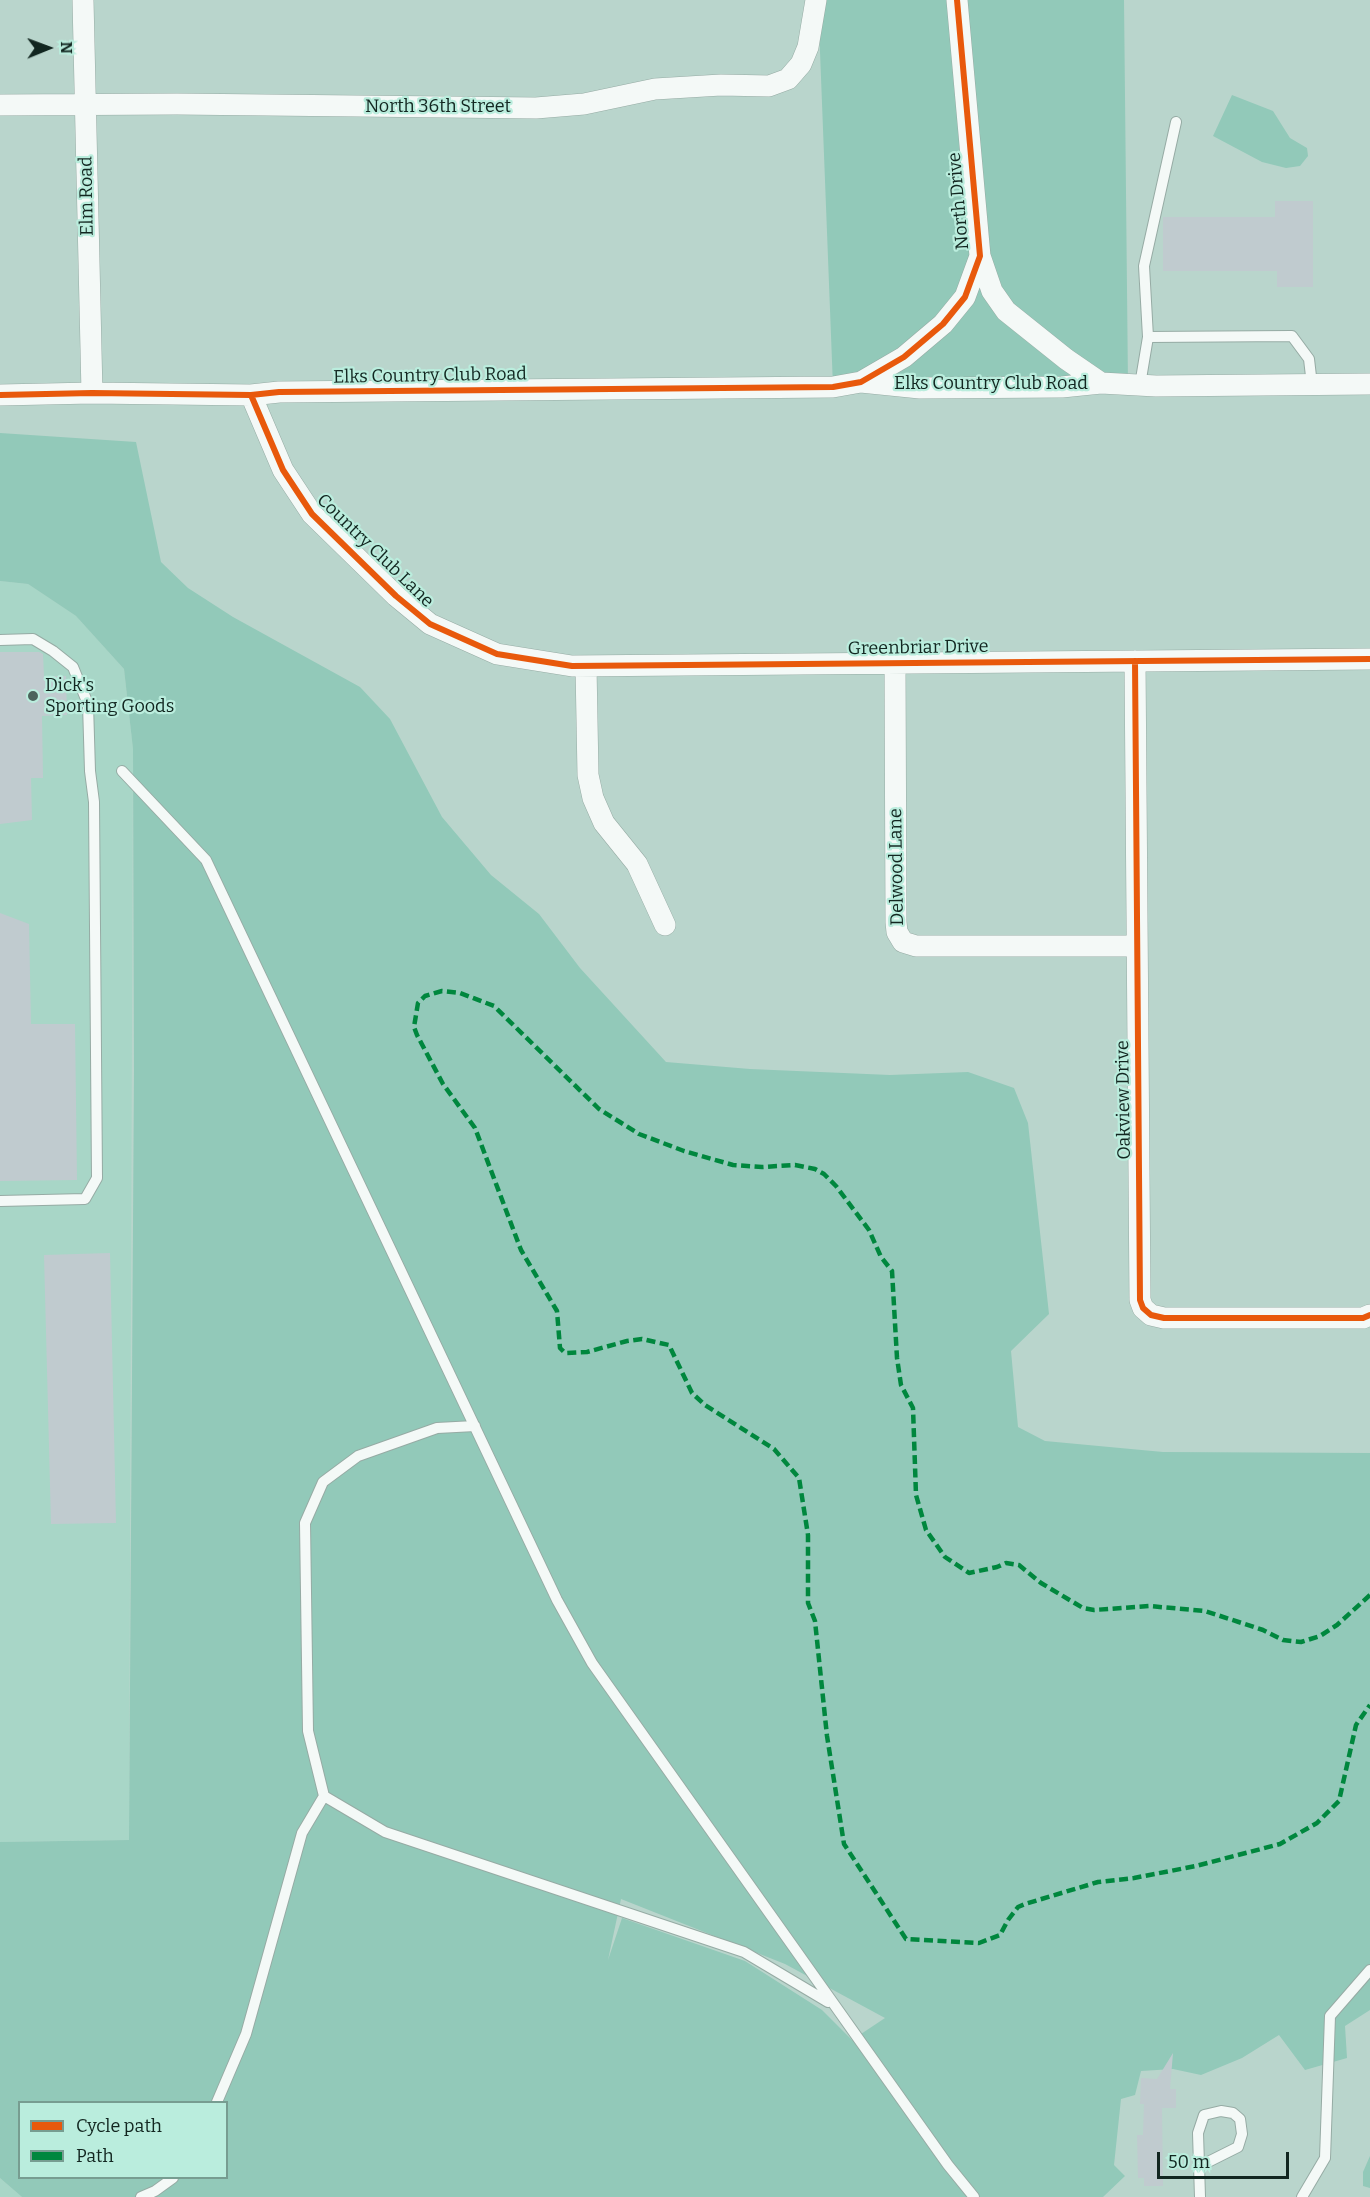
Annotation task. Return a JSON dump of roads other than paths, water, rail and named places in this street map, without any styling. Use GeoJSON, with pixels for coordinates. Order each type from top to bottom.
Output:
{"type":"FeatureCollection","features":[{"type":"Feature","properties":{"kind":"street","name":"Elm Road"},"geometry":{"type":"LineString","coordinates":[[83,0],[92,393]]}},
{"type":"Feature","properties":{"kind":"street","name":"North 36th Street"},"geometry":{"type":"LineString","coordinates":[[0,105],[536,108],[584,104],[655,89],[721,85],[769,86],[788,78],[801,64],[808,47],[816,0]]}},
{"type":"Feature","properties":{"kind":"street","name":"North Drive"},"geometry":{"type":"LineString","coordinates":[[861,382],[904,357],[944,324],[965,297],[980,256],[957,0]]}},
{"type":"Feature","properties":{"kind":"street"},"geometry":{"type":"LineString","coordinates":[[980,256],[992,291],[1006,311],[1065,359],[1101,383]]}},
{"type":"Feature","properties":{"kind":"street","name":"Elks Country Club Road"},"geometry":{"type":"LineString","coordinates":[[0,395],[92,393],[251,395],[279,392],[833,387],[861,382],[920,388],[1062,387],[1101,383],[1140,385],[1370,384]]}},
{"type":"Feature","properties":{"kind":"street","name":"Country Club Lane"},"geometry":{"type":"LineString","coordinates":[[251,395],[283,470],[312,514],[396,596],[430,624],[468,644]]}},
{"type":"Feature","properties":{"kind":"street","name":"Greenbriar Drive"},"geometry":{"type":"LineString","coordinates":[[468,644],[496,654],[525,660],[586,666],[1370,659]]}},
{"type":"Feature","properties":{"kind":"street","name":"Oakview Drive"},"geometry":{"type":"LineString","coordinates":[[1135,661],[1140,1300],[1143,1308],[1155,1318],[1363,1318],[1370,1316]]}},
{"type":"Feature","properties":{"kind":"street","name":"Delwood Lane"},"geometry":{"type":"LineString","coordinates":[[895,663],[896,922],[900,938],[909,945],[916,946],[1137,946]]}},
{"type":"Feature","properties":{"kind":"street"},"geometry":{"type":"LineString","coordinates":[[586,666],[588,776],[593,798],[604,823],[637,864],[665,925]]}},
{"type":"Feature","properties":{"kind":"lane"},"geometry":{"type":"LineString","coordinates":[[1140,385],[1148,337],[1144,266],[1176,122]]}},
{"type":"Feature","properties":{"kind":"lane"},"geometry":{"type":"LineString","coordinates":[[1148,337],[1292,336],[1309,359],[1312,385]]}},
{"type":"Feature","properties":{"kind":"lane"},"geometry":{"type":"LineString","coordinates":[[0,640],[33,639],[53,651],[73,667],[88,704],[90,771],[94,802],[97,1166],[97,1178],[85,1199],[0,1201]]}},
{"type":"Feature","properties":{"kind":"lane"},"geometry":{"type":"LineString","coordinates":[[122,771],[206,860],[557,1600],[592,1663],[948,2165],[974,2197]]}},
{"type":"Feature","properties":{"kind":"lane"},"geometry":{"type":"LineString","coordinates":[[218,2101],[246,2034],[302,1833],[324,1796],[308,1731],[305,1522],[323,1482],[358,1456],[437,1428],[475,1426]]}},
{"type":"Feature","properties":{"kind":"lane"},"geometry":{"type":"LineString","coordinates":[[324,1796],[385,1832],[744,1952],[834,2005]]}},
{"type":"Feature","properties":{"kind":"lane"},"geometry":{"type":"LineString","coordinates":[[1302,2197],[1325,2158],[1330,2016],[1370,1971]]}},
{"type":"Feature","properties":{"kind":"lane"},"geometry":{"type":"LineString","coordinates":[[1200,2166],[1238,2148],[1242,2134],[1240,2119],[1233,2113],[1221,2111],[1204,2115],[1198,2133],[1200,2197]]}},
{"type":"Feature","properties":{"kind":"lane"},"geometry":{"type":"LineString","coordinates":[[141,2197],[172,2179]]}},
{"type":"Feature","properties":{"kind":"place","name":"Dick's Sporting Goods"},"geometry":{"type":"Point","coordinates":[33,696]}}]}
